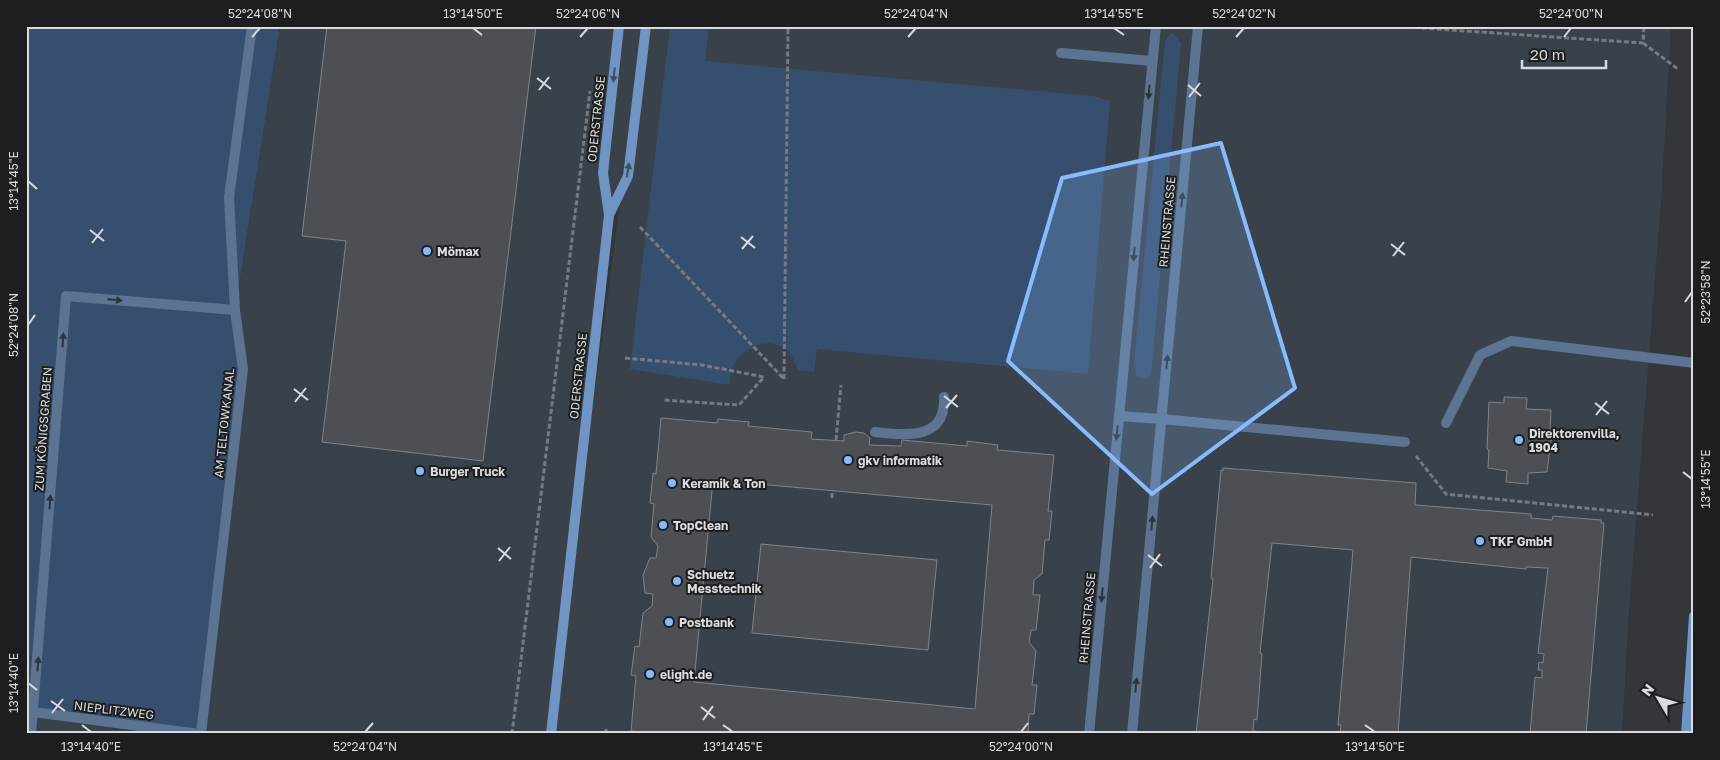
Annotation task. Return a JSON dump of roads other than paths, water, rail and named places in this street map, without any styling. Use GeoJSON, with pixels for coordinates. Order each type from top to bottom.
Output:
{"type":"FeatureCollection","features":[{"type":"Feature","properties":{"kind":"main road","name":"ODERSTRASSE"},"geometry":{"type":"LineString","coordinates":[[551,734],[609,215],[603,173],[619,26]]}},
{"type":"Feature","properties":{"kind":"main road","name":"ODERSTRASSE"},"geometry":{"type":"LineString","coordinates":[[609,215],[628,176],[646,26]]}},
{"type":"Feature","properties":{"kind":"main road"},"geometry":{"type":"LineString","coordinates":[[1686,734],[1694,616]]}},
{"type":"Feature","properties":{"kind":"street","name":"AM TELTOWKANAL"},"geometry":{"type":"LineString","coordinates":[[200,734],[243,369],[235,310],[229,197],[252,26]]}},
{"type":"Feature","properties":{"kind":"street","name":"RHEINSTRASSE"},"geometry":{"type":"LineString","coordinates":[[1089,734],[1156,26]]}},
{"type":"Feature","properties":{"kind":"street","name":"RHEINSTRASSE"},"geometry":{"type":"LineString","coordinates":[[1132,734],[1198,26]]}},
{"type":"Feature","properties":{"kind":"street"},"geometry":{"type":"LineString","coordinates":[[1061,53],[1152,61]]}},
{"type":"Feature","properties":{"kind":"street","name":"ZUM KÖNIGSGRABEN"},"geometry":{"type":"LineString","coordinates":[[31,734],[30,712],[66,296],[235,310]]}},
{"type":"Feature","properties":{"kind":"street"},"geometry":{"type":"LineString","coordinates":[[1446,423],[1480,356],[1510,341],[1694,363]]}},
{"type":"Feature","properties":{"kind":"street"},"geometry":{"type":"LineString","coordinates":[[875,432],[920,434],[934,427],[945,409],[944,396]]}},
{"type":"Feature","properties":{"kind":"street"},"geometry":{"type":"LineString","coordinates":[[1119,416],[1404,442]]}},
{"type":"Feature","properties":{"kind":"street","name":"NIEPLITZWEG"},"geometry":{"type":"LineString","coordinates":[[30,712],[200,734]]}},
{"type":"Feature","properties":{"kind":"place","name":"Mömax"},"geometry":{"type":"Point","coordinates":[427,251]}},
{"type":"Feature","properties":{"kind":"place","name":"Direktorenvilla, 1904"},"geometry":{"type":"Point","coordinates":[1519,440]}},
{"type":"Feature","properties":{"kind":"place","name":"gkv informatik"},"geometry":{"type":"Point","coordinates":[848,460]}},
{"type":"Feature","properties":{"kind":"place","name":"Burger Truck"},"geometry":{"type":"Point","coordinates":[420,471]}},
{"type":"Feature","properties":{"kind":"place","name":"Keramik & Ton"},"geometry":{"type":"Point","coordinates":[672,483]}},
{"type":"Feature","properties":{"kind":"place","name":"TopClean"},"geometry":{"type":"Point","coordinates":[663,525]}},
{"type":"Feature","properties":{"kind":"place","name":"TKF GmbH"},"geometry":{"type":"Point","coordinates":[1480,541]}},
{"type":"Feature","properties":{"kind":"place","name":"Schuetz Messtechnik"},"geometry":{"type":"Point","coordinates":[677,581]}},
{"type":"Feature","properties":{"kind":"place","name":"Postbank"},"geometry":{"type":"Point","coordinates":[669,622]}},
{"type":"Feature","properties":{"kind":"place","name":"elight.de"},"geometry":{"type":"Point","coordinates":[650,674]}}]}
